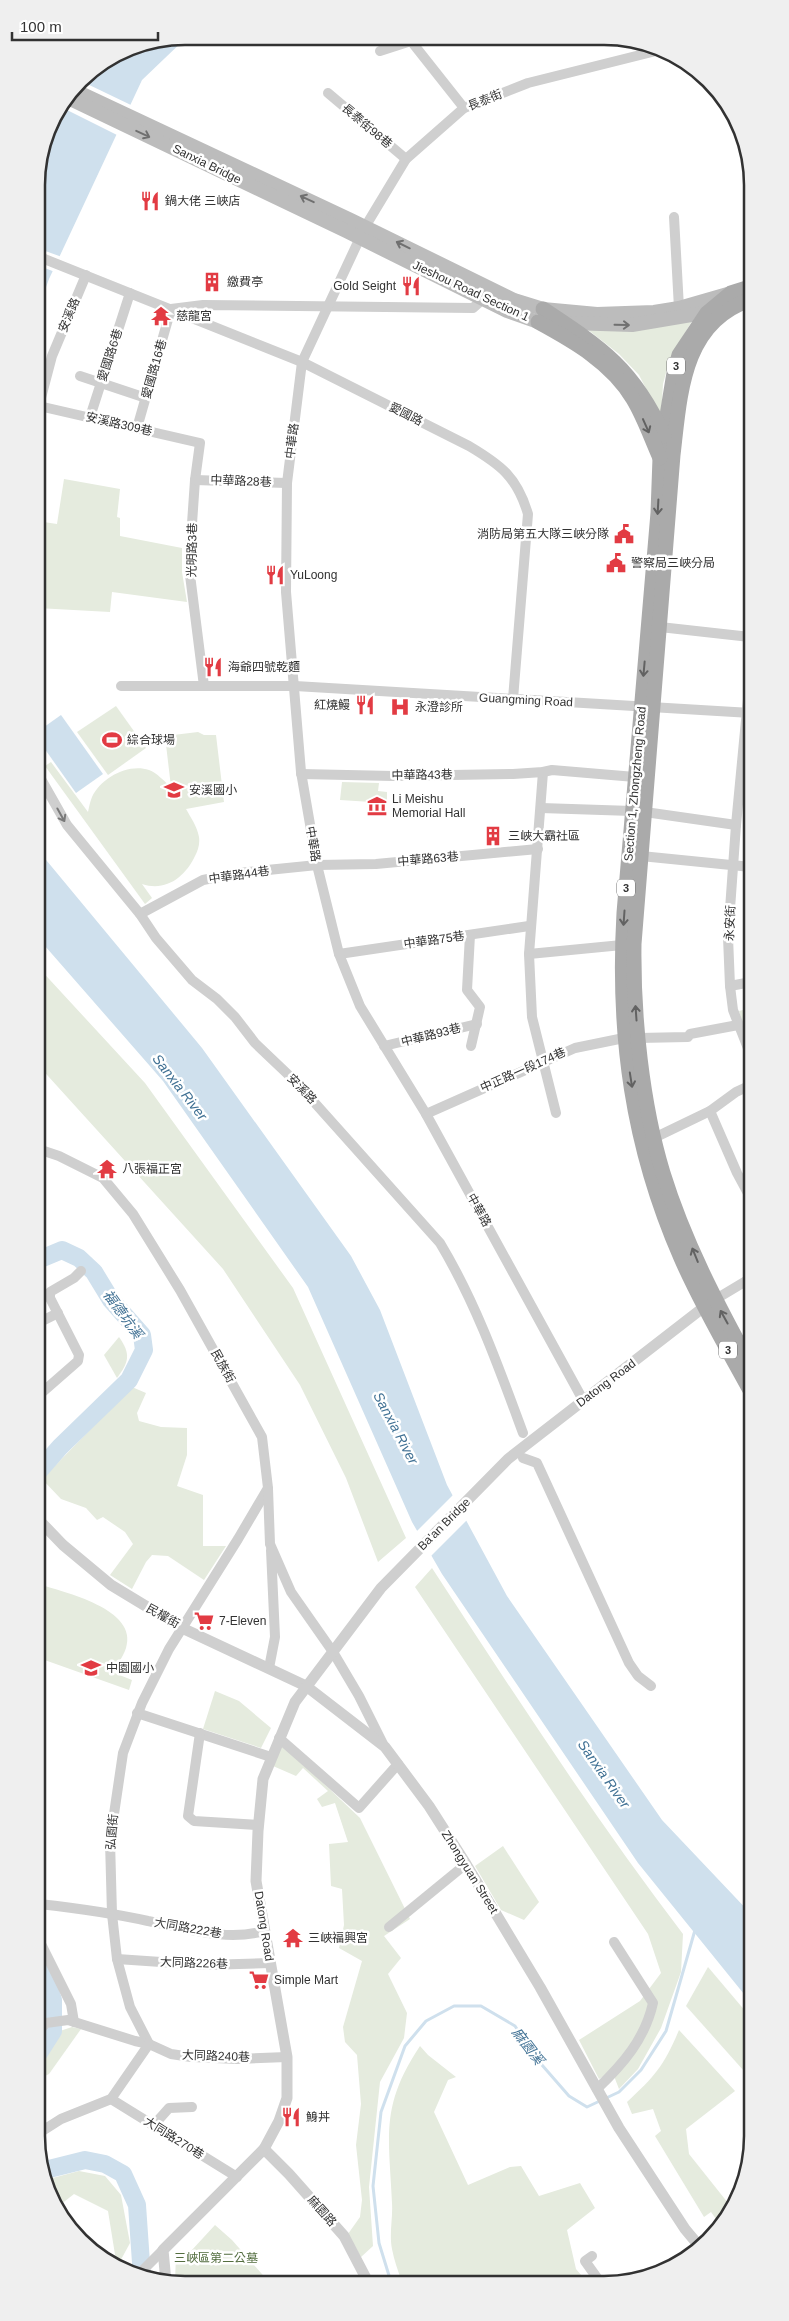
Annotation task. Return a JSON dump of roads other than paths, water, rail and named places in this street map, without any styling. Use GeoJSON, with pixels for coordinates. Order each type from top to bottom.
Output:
{"type":"FeatureCollection","features":[{"type":"Feature","properties":{"kind":"main road","name":"Sanxia Bridge"},"geometry":{"type":"LineString","coordinates":[[80,93],[178,144],[349,225]]}},
{"type":"Feature","properties":{"kind":"main road","name":"Sanxia Bridge"},"geometry":{"type":"LineString","coordinates":[[74,100],[178,144]]}},
{"type":"Feature","properties":{"kind":"main road","name":"Jieshou Road Section 1"},"geometry":{"type":"LineString","coordinates":[[349,225],[483,299],[541,316],[630,314],[744,300]]}},
{"type":"Feature","properties":{"kind":"main road","name":"Jieshou Road Section 1"},"geometry":{"type":"LineString","coordinates":[[362,232],[514,300],[541,316]]}},
{"type":"Feature","properties":{"kind":"main road","name":"Jieshou Road Section 1"},"geometry":{"type":"LineString","coordinates":[[732,300],[744,291]]}},
{"type":"Feature","properties":{"kind":"main road","name":"Section 1, Zhongzheng Road"},"geometry":{"type":"LineString","coordinates":[[666,457],[664,435],[674,373],[679,355],[707,313],[732,300]]}},
{"type":"Feature","properties":{"kind":"main road","name":"Section 1, Zhongzheng Road"},"geometry":{"type":"LineString","coordinates":[[732,300],[712,322],[698,342],[690,360],[684,377],[666,457],[657,593],[638,812],[622,945],[640,1137],[650,1175],[680,1256],[744,1356]]}},
{"type":"Feature","properties":{"kind":"main road"},"geometry":{"type":"LineString","coordinates":[[566,324],[632,325],[707,313]]}},
{"type":"Feature","properties":{"kind":"main road"},"geometry":{"type":"LineString","coordinates":[[541,316],[566,324],[591,340],[619,364],[636,384],[664,435]]}},
{"type":"Feature","properties":{"kind":"main road"},"geometry":{"type":"LineString","coordinates":[[541,316],[614,374],[632,398],[666,457]]}},
{"type":"Feature","properties":{"kind":"main road","name":"Section 1, Zhongzheng Road"},"geometry":{"type":"LineString","coordinates":[[657,593],[660,627],[635,777],[641,856],[634,944],[631,1038],[654,1138],[669,1189],[709,1303],[744,1375]]}},
{"type":"Feature","properties":{"kind":"street"},"geometry":{"type":"LineString","coordinates":[[380,51],[401,45]]}},
{"type":"Feature","properties":{"kind":"street"},"geometry":{"type":"LineString","coordinates":[[413,45],[464,108]]}},
{"type":"Feature","properties":{"kind":"street","name":"長泰街"},"geometry":{"type":"LineString","coordinates":[[362,232],[406,159],[464,108],[528,83],[650,52]]}},
{"type":"Feature","properties":{"kind":"street","name":"長泰街98巷"},"geometry":{"type":"LineString","coordinates":[[328,93],[406,159]]}},
{"type":"Feature","properties":{"kind":"street"},"geometry":{"type":"LineString","coordinates":[[674,217],[680,308]]}},
{"type":"Feature","properties":{"kind":"street","name":"中華路"},"geometry":{"type":"LineString","coordinates":[[362,232],[302,362],[287,483],[286,592],[301,774],[317,865],[339,954],[360,1006],[426,1114],[583,1400]]}},
{"type":"Feature","properties":{"kind":"street","name":"愛國路"},"geometry":{"type":"LineString","coordinates":[[45,259],[302,362],[469,446],[490,458],[511,476],[522,494],[528,514],[513,699]]}},
{"type":"Feature","properties":{"kind":"street","name":"安溪路"},"geometry":{"type":"LineString","coordinates":[[45,382],[52,356],[86,275]]}},
{"type":"Feature","properties":{"kind":"street","name":"愛國路6巷"},"geometry":{"type":"LineString","coordinates":[[90,417],[130,293]]}},
{"type":"Feature","properties":{"kind":"street"},"geometry":{"type":"LineString","coordinates":[[171,309],[203,305],[473,308],[483,299]]}},
{"type":"Feature","properties":{"kind":"street","name":"愛國路16巷"},"geometry":{"type":"LineString","coordinates":[[137,428],[171,309]]}},
{"type":"Feature","properties":{"kind":"street"},"geometry":{"type":"LineString","coordinates":[[80,376],[146,398]]}},
{"type":"Feature","properties":{"kind":"street","name":"安溪路309巷"},"geometry":{"type":"LineString","coordinates":[[45,410],[90,417],[200,443]]}},
{"type":"Feature","properties":{"kind":"street","name":"光明路3巷"},"geometry":{"type":"LineString","coordinates":[[200,443],[195,480],[189,567],[204,686]]}},
{"type":"Feature","properties":{"kind":"street","name":"中華路28巷"},"geometry":{"type":"LineString","coordinates":[[195,480],[287,483]]}},
{"type":"Feature","properties":{"kind":"street"},"geometry":{"type":"LineString","coordinates":[[660,627],[744,636]]}},
{"type":"Feature","properties":{"kind":"street","name":"Guangming Road"},"geometry":{"type":"LineString","coordinates":[[121,686],[295,686],[744,713]]}},
{"type":"Feature","properties":{"kind":"street","name":"中華路43巷"},"geometry":{"type":"LineString","coordinates":[[301,774],[393,776],[543,772],[552,770],[635,777]]}},
{"type":"Feature","properties":{"kind":"street"},"geometry":{"type":"LineString","coordinates":[[543,772],[538,849],[529,926],[529,954],[532,1017],[556,1113]]}},
{"type":"Feature","properties":{"kind":"street","name":"安溪路"},"geometry":{"type":"LineString","coordinates":[[45,786],[67,825],[140,914],[156,938],[192,980],[235,1017],[256,1043],[297,1083],[440,1243],[458,1273],[485,1330],[523,1433]]}},
{"type":"Feature","properties":{"kind":"street","name":"永安街"},"geometry":{"type":"LineString","coordinates":[[744,798],[736,825],[729,910],[730,986],[738,1025],[744,1039]]}},
{"type":"Feature","properties":{"kind":"street"},"geometry":{"type":"LineString","coordinates":[[541,808],[638,812],[736,825]]}},
{"type":"Feature","properties":{"kind":"street","name":"中華路63巷"},"geometry":{"type":"LineString","coordinates":[[317,865],[376,864],[538,849]]}},
{"type":"Feature","properties":{"kind":"street"},"geometry":{"type":"LineString","coordinates":[[641,856],[744,867]]}},
{"type":"Feature","properties":{"kind":"street","name":"中華路44巷"},"geometry":{"type":"LineString","coordinates":[[140,914],[202,880],[238,873],[317,865]]}},
{"type":"Feature","properties":{"kind":"street","name":"中華路75巷"},"geometry":{"type":"LineString","coordinates":[[339,954],[529,926]]}},
{"type":"Feature","properties":{"kind":"street"},"geometry":{"type":"LineString","coordinates":[[470,935],[467,990],[480,1007],[471,1046]]}},
{"type":"Feature","properties":{"kind":"street"},"geometry":{"type":"LineString","coordinates":[[529,954],[622,945]]}},
{"type":"Feature","properties":{"kind":"street"},"geometry":{"type":"LineString","coordinates":[[730,986],[744,983]]}},
{"type":"Feature","properties":{"kind":"street","name":"中華路93巷"},"geometry":{"type":"LineString","coordinates":[[384,1046],[477,1024]]}},
{"type":"Feature","properties":{"kind":"street","name":"中正路一段174巷"},"geometry":{"type":"LineString","coordinates":[[426,1114],[543,1060],[575,1048],[631,1038],[688,1037],[690,1034],[738,1025]]}},
{"type":"Feature","properties":{"kind":"street"},"geometry":{"type":"LineString","coordinates":[[654,1138],[710,1111],[744,1088]]}},
{"type":"Feature","properties":{"kind":"street"},"geometry":{"type":"LineString","coordinates":[[710,1111],[744,1186]]}},
{"type":"Feature","properties":{"kind":"street","name":"民族街"},"geometry":{"type":"LineString","coordinates":[[45,1151],[59,1156],[103,1178],[133,1214],[180,1290],[262,1437],[268,1488],[275,1637],[269,1668]]}},
{"type":"Feature","properties":{"kind":"street"},"geometry":{"type":"LineString","coordinates":[[45,1390],[78,1361],[79,1354],[50,1298],[50,1292],[74,1278],[81,1271]]}},
{"type":"Feature","properties":{"kind":"street"},"geometry":{"type":"LineString","coordinates":[[709,1303],[744,1282]]}},
{"type":"Feature","properties":{"kind":"street","name":"Datong Road"},"geometry":{"type":"LineString","coordinates":[[508,1460],[709,1303]]}},
{"type":"Feature","properties":{"kind":"street"},"geometry":{"type":"LineString","coordinates":[[45,1320],[58,1313]]}},
{"type":"Feature","properties":{"kind":"street"},"geometry":{"type":"LineString","coordinates":[[523,1458],[537,1463],[629,1662],[638,1676],[651,1686]]}},
{"type":"Feature","properties":{"kind":"street","name":"Ba'an Bridge"},"geometry":{"type":"LineString","coordinates":[[381,1588],[508,1460]]}},
{"type":"Feature","properties":{"kind":"street"},"geometry":{"type":"LineString","coordinates":[[182,1628],[268,1488]]}},
{"type":"Feature","properties":{"kind":"street","name":"民權街"},"geometry":{"type":"LineString","coordinates":[[45,1527],[62,1545],[111,1585],[182,1628],[306,1686]]}},
{"type":"Feature","properties":{"kind":"street"},"geometry":{"type":"LineString","coordinates":[[270,1544],[291,1592],[333,1652],[359,1696],[384,1747]]}},
{"type":"Feature","properties":{"kind":"street","name":"Datong Road"},"geometry":{"type":"LineString","coordinates":[[163,2250],[264,2149],[279,2121],[287,2098],[287,2056],[256,1881],[258,1825],[263,1779],[295,1702],[381,1588]]}},
{"type":"Feature","properties":{"kind":"street","name":"弘園街"},"geometry":{"type":"LineString","coordinates":[[148,2044],[130,2007],[117,1959],[112,1914],[110,1842],[123,1752],[138,1713],[169,1649],[182,1628]]}},
{"type":"Feature","properties":{"kind":"street","name":"Zhongyuan Street"},"geometry":{"type":"LineString","coordinates":[[306,1686],[384,1747],[429,1806],[540,1987],[619,2128],[696,2241]]}},
{"type":"Feature","properties":{"kind":"street"},"geometry":{"type":"LineString","coordinates":[[138,1713],[271,1756]]}},
{"type":"Feature","properties":{"kind":"street"},"geometry":{"type":"LineString","coordinates":[[200,1733],[188,1816],[194,1821],[258,1825]]}},
{"type":"Feature","properties":{"kind":"street"},"geometry":{"type":"LineString","coordinates":[[279,1738],[359,1808],[398,1764]]}},
{"type":"Feature","properties":{"kind":"street"},"geometry":{"type":"LineString","coordinates":[[389,1927],[466,1864]]}},
{"type":"Feature","properties":{"kind":"street","name":"大同路222巷"},"geometry":{"type":"LineString","coordinates":[[45,1905],[112,1914],[212,1934],[251,1935],[264,1931]]}},
{"type":"Feature","properties":{"kind":"street"},"geometry":{"type":"LineString","coordinates":[[597,2089],[620,2067],[638,2043],[650,2020],[653,2003],[614,1942]]}},
{"type":"Feature","properties":{"kind":"street"},"geometry":{"type":"LineString","coordinates":[[45,1952],[71,2004],[71,2021],[45,2026]]}},
{"type":"Feature","properties":{"kind":"street","name":"大同路226巷"},"geometry":{"type":"LineString","coordinates":[[117,1959],[205,1965],[270,1963]]}},
{"type":"Feature","properties":{"kind":"street","name":"大同路240巷"},"geometry":{"type":"LineString","coordinates":[[71,2021],[148,2044],[170,2054],[237,2059],[287,2056]]}},
{"type":"Feature","properties":{"kind":"street"},"geometry":{"type":"LineString","coordinates":[[45,2128],[61,2119],[111,2099],[148,2044]]}},
{"type":"Feature","properties":{"kind":"street","name":"大同路270巷"},"geometry":{"type":"LineString","coordinates":[[111,2099],[236,2177]]}},
{"type":"Feature","properties":{"kind":"street"},"geometry":{"type":"LineString","coordinates":[[153,2126],[169,2108],[192,2107]]}},
{"type":"Feature","properties":{"kind":"street","name":"麻園路"},"geometry":{"type":"LineString","coordinates":[[264,2149],[344,2236],[365,2276]]}},
{"type":"Feature","properties":{"kind":"street"},"geometry":{"type":"LineString","coordinates":[[143,2270],[163,2250]]}},
{"type":"Feature","properties":{"kind":"street"},"geometry":{"type":"LineString","coordinates":[[163,2250],[165,2275]]}},
{"type":"Feature","properties":{"kind":"street"},"geometry":{"type":"LineString","coordinates":[[592,2256],[585,2261],[596,2276]]}},
{"type":"Feature","properties":{"kind":"water"},"geometry":{"type":"Polygon","coordinates":[[[178,45],[142,80],[45,290],[45,176],[50,149],[59,123],[86,86],[107,69],[140,52],[178,45]]]}},
{"type":"Feature","properties":{"kind":"water"},"geometry":{"type":"Polygon","coordinates":[[[61,715],[103,774],[76,793],[45,749],[45,726],[61,715]]]}},
{"type":"Feature","properties":{"kind":"water","name":"Sanxia River"},"geometry":{"type":"Polygon","coordinates":[[[45,859],[202,1048],[351,1256],[380,1310],[447,1485],[507,1596],[662,1820],[744,1907],[744,1994],[638,1863],[442,1574],[412,1522],[308,1287],[163,1081],[45,946],[45,859]]]}},
{"type":"Feature","properties":{"kind":"waterway","name":"福德坑溪"},"geometry":{"type":"LineString","coordinates":[[45,1257],[62,1250],[79,1258],[94,1272],[111,1300],[142,1335],[144,1350],[129,1380],[45,1464]]}},
{"type":"Feature","properties":{"kind":"waterway","name":"麻園溪"},"geometry":{"type":"LineString","coordinates":[[389,2276],[379,2243],[373,2186],[381,2112],[405,2046],[426,2021],[454,2006],[481,2006],[515,2026],[535,2057],[569,2096],[587,2107],[619,2092],[641,2070],[666,2031],[695,1930]]}},
{"type":"Feature","properties":{"kind":"waterway","name":"福德坑溪"},"geometry":{"type":"LineString","coordinates":[[45,1977],[53,2000],[53,2031],[45,2044]]}},
{"type":"Feature","properties":{"kind":"waterway","name":"福德坑溪"},"geometry":{"type":"LineString","coordinates":[[49,2169],[85,2160],[105,2164],[123,2174],[137,2205],[141,2269]]}},
{"type":"Feature","properties":{"kind":"place","name":"鍋大佬 三峽店"},"geometry":{"type":"Point","coordinates":[150,201]}},
{"type":"Feature","properties":{"kind":"place","name":"繳費亭"},"geometry":{"type":"Point","coordinates":[212,282]}},
{"type":"Feature","properties":{"kind":"place","name":"Gold Seight"},"geometry":{"type":"Point","coordinates":[411,286]}},
{"type":"Feature","properties":{"kind":"place","name":"慈龍宮"},"geometry":{"type":"Point","coordinates":[161,316]}},
{"type":"Feature","properties":{"kind":"place","name":"消防局第五大隊三峽分隊"},"geometry":{"type":"Point","coordinates":[624,534]}},
{"type":"Feature","properties":{"kind":"place","name":"警察局三峽分局"},"geometry":{"type":"Point","coordinates":[616,563]}},
{"type":"Feature","properties":{"kind":"place","name":"YuLoong"},"geometry":{"type":"Point","coordinates":[275,575]}},
{"type":"Feature","properties":{"kind":"place","name":"海爺四號乾麵"},"geometry":{"type":"Point","coordinates":[213,667]}},
{"type":"Feature","properties":{"kind":"place","name":"紅燒鰻"},"geometry":{"type":"Point","coordinates":[365,705]}},
{"type":"Feature","properties":{"kind":"place","name":"永澄診所"},"geometry":{"type":"Point","coordinates":[400,707]}},
{"type":"Feature","properties":{"kind":"place","name":"綜合球場"},"geometry":{"type":"Point","coordinates":[112,740]}},
{"type":"Feature","properties":{"kind":"place","name":"安溪國小"},"geometry":{"type":"Point","coordinates":[174,790]}},
{"type":"Feature","properties":{"kind":"place","name":"Li Meishu Memorial Hall"},"geometry":{"type":"Point","coordinates":[377,806]}},
{"type":"Feature","properties":{"kind":"place","name":"三峽大霸社區"},"geometry":{"type":"Point","coordinates":[493,836]}},
{"type":"Feature","properties":{"kind":"place","name":"八張福正宮"},"geometry":{"type":"Point","coordinates":[107,1169]}},
{"type":"Feature","properties":{"kind":"place","name":"7-Eleven"},"geometry":{"type":"Point","coordinates":[204,1621]}},
{"type":"Feature","properties":{"kind":"place","name":"中園國小"},"geometry":{"type":"Point","coordinates":[91,1668]}},
{"type":"Feature","properties":{"kind":"place","name":"三峽福興宮"},"geometry":{"type":"Point","coordinates":[293,1938]}},
{"type":"Feature","properties":{"kind":"place","name":"Simple Mart"},"geometry":{"type":"Point","coordinates":[259,1980]}},
{"type":"Feature","properties":{"kind":"place","name":"鯓丼"},"geometry":{"type":"Point","coordinates":[291,2117]}},
{"type":"Feature","properties":{"kind":"park label","name":"三峽區第二公墓"},"geometry":{"type":"Point","coordinates":[216,2258]}}]}
